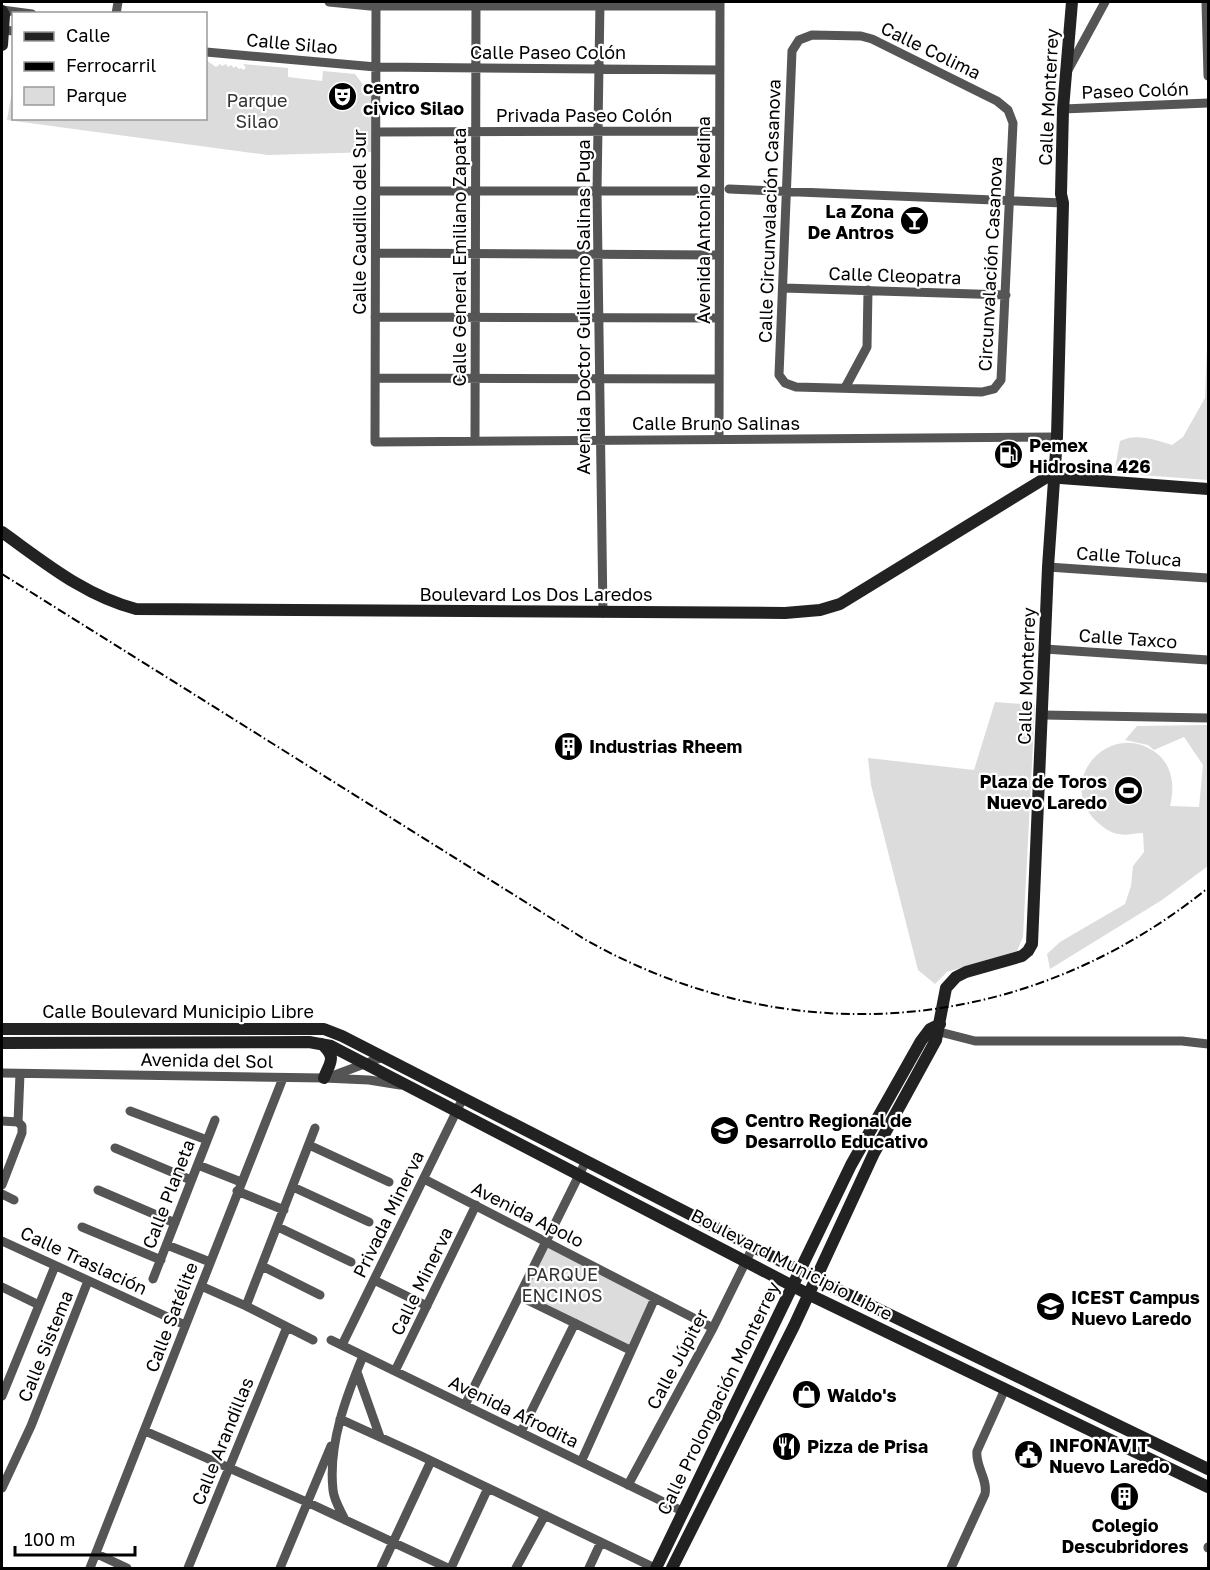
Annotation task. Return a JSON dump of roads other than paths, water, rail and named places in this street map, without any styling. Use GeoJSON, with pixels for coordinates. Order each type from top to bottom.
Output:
{"type":"FeatureCollection","features":[{"type":"Feature","properties":{"kind":"main road"},"geometry":{"type":"LineString","coordinates":[[2,2],[6,30],[2,45]]}},
{"type":"Feature","properties":{"kind":"main road","name":"Calle Monterrey"},"geometry":{"type":"LineString","coordinates":[[936,1028],[946,988],[956,977],[1022,956],[1032,944],[1052,481],[1063,109],[1072,2]]}},
{"type":"Feature","properties":{"kind":"main road"},"geometry":{"type":"LineString","coordinates":[[1052,481],[1209,489]]}},
{"type":"Feature","properties":{"kind":"main road","name":"Boulevard Los Dos Laredos"},"geometry":{"type":"LineString","coordinates":[[2,532],[87,591],[110,602],[136,609],[785,613],[831,608],[1052,481]]}},
{"type":"Feature","properties":{"kind":"main road","name":"Calle Boulevard Municipio Libre"},"geometry":{"type":"LineString","coordinates":[[2,1029],[309,1027],[324,1029],[342,1036],[383,1057]]}},
{"type":"Feature","properties":{"kind":"main road","name":"Calle Prolongación Monterrey"},"geometry":{"type":"LineString","coordinates":[[656,1569],[682,1511],[855,1157],[921,1041],[936,1028]]}},
{"type":"Feature","properties":{"kind":"main road","name":"Calle Prolongación Monterrey"},"geometry":{"type":"LineString","coordinates":[[672,1569],[816,1279],[874,1153],[932,1048],[936,1028]]}},
{"type":"Feature","properties":{"kind":"main road","name":"Calle Boulevard Municipio Libre"},"geometry":{"type":"LineString","coordinates":[[2,1043],[321,1043],[364,1063]]}},
{"type":"Feature","properties":{"kind":"main road"},"geometry":{"type":"LineString","coordinates":[[321,1043],[332,1057],[324,1078]]}},
{"type":"Feature","properties":{"kind":"main road","name":"Boulevard Municipio Libre"},"geometry":{"type":"LineString","coordinates":[[383,1057],[816,1279],[1209,1469]]}},
{"type":"Feature","properties":{"kind":"main road","name":"Boulevard Municipio Libre"},"geometry":{"type":"LineString","coordinates":[[364,1063],[808,1294],[1209,1487]]}},
{"type":"Feature","properties":{"kind":"main road"},"geometry":{"type":"LineString","coordinates":[[784,1263],[800,1257],[819,1223],[825,1219]]}},
{"type":"Feature","properties":{"kind":"main road"},"geometry":{"type":"LineString","coordinates":[[701,1238],[708,1224]]}},
{"type":"Feature","properties":{"kind":"main road"},"geometry":{"type":"LineString","coordinates":[[952,1363],[960,1348]]}},
{"type":"Feature","properties":{"kind":"main road"},"geometry":{"type":"LineString","coordinates":[[1046,1409],[1053,1394]]}},
{"type":"Feature","properties":{"kind":"street"},"geometry":{"type":"LineString","coordinates":[[329,2],[720,4]]}},
{"type":"Feature","properties":{"kind":"street"},"geometry":{"type":"LineString","coordinates":[[1066,75],[1105,2]]}},
{"type":"Feature","properties":{"kind":"street"},"geometry":{"type":"LineString","coordinates":[[1206,2],[1209,76]]}},
{"type":"Feature","properties":{"kind":"street","name":"Calle General Emiliano Zapata"},"geometry":{"type":"LineString","coordinates":[[475,441],[476,3]]}},
{"type":"Feature","properties":{"kind":"street","name":"Calle Caudillo del Sur"},"geometry":{"type":"LineString","coordinates":[[375,442],[376,4]]}},
{"type":"Feature","properties":{"kind":"street","name":"Avenida Doctor Guillermo Salinas Puga"},"geometry":{"type":"LineString","coordinates":[[600,4],[597,191],[603,612]]}},
{"type":"Feature","properties":{"kind":"street","name":"Avenida Antonio Medina"},"geometry":{"type":"LineString","coordinates":[[719,439],[720,4]]}},
{"type":"Feature","properties":{"kind":"street"},"geometry":{"type":"LineString","coordinates":[[2,9],[20,12]]}},
{"type":"Feature","properties":{"kind":"street","name":"Calle Colima"},"geometry":{"type":"LineString","coordinates":[[799,40],[812,35],[861,36],[872,39],[997,101],[1008,110]]}},
{"type":"Feature","properties":{"kind":"street","name":"Calle Circunvalación Casanova"},"geometry":{"type":"LineString","coordinates":[[785,383],[779,375],[786,192],[792,51],[799,40]]}},
{"type":"Feature","properties":{"kind":"street","name":"Calle Silao"},"geometry":{"type":"LineString","coordinates":[[207,52],[376,67]]}},
{"type":"Feature","properties":{"kind":"street","name":"Calle Paseo Colón"},"geometry":{"type":"LineString","coordinates":[[376,67],[720,70]]}},
{"type":"Feature","properties":{"kind":"street","name":"Paseo Colón"},"geometry":{"type":"LineString","coordinates":[[1063,109],[1209,103]]}},
{"type":"Feature","properties":{"kind":"street","name":"Circunvalación Casanova"},"geometry":{"type":"LineString","coordinates":[[785,383],[796,387],[982,392],[994,389],[1001,380],[1006,295],[1013,123],[1008,110]]}},
{"type":"Feature","properties":{"kind":"street","name":"Privada Paseo Colón"},"geometry":{"type":"LineString","coordinates":[[376,132],[719,132]]}},
{"type":"Feature","properties":{"kind":"street"},"geometry":{"type":"LineString","coordinates":[[729,189],[1061,200]]}},
{"type":"Feature","properties":{"kind":"street"},"geometry":{"type":"LineString","coordinates":[[376,190],[719,191]]}},
{"type":"Feature","properties":{"kind":"street"},"geometry":{"type":"LineString","coordinates":[[376,253],[719,255]]}},
{"type":"Feature","properties":{"kind":"street","name":"Calle Cleopatra"},"geometry":{"type":"LineString","coordinates":[[784,288],[1006,295]]}},
{"type":"Feature","properties":{"kind":"street"},"geometry":{"type":"LineString","coordinates":[[845,388],[867,346],[868,290]]}},
{"type":"Feature","properties":{"kind":"street"},"geometry":{"type":"LineString","coordinates":[[375,317],[719,318]]}},
{"type":"Feature","properties":{"kind":"street"},"geometry":{"type":"LineString","coordinates":[[375,378],[719,379]]}},
{"type":"Feature","properties":{"kind":"street","name":"Calle Bruno Salinas"},"geometry":{"type":"LineString","coordinates":[[375,442],[1053,437]]}},
{"type":"Feature","properties":{"kind":"street","name":"Calle Toluca"},"geometry":{"type":"LineString","coordinates":[[1048,567],[1209,578]]}},
{"type":"Feature","properties":{"kind":"street","name":"Calle Taxco"},"geometry":{"type":"LineString","coordinates":[[1045,649],[1209,660]]}},
{"type":"Feature","properties":{"kind":"street"},"geometry":{"type":"LineString","coordinates":[[1043,715],[1209,718]]}},
{"type":"Feature","properties":{"kind":"street"},"geometry":{"type":"LineString","coordinates":[[936,1028],[975,1041],[1182,1041],[1209,1044]]}},
{"type":"Feature","properties":{"kind":"street"},"geometry":{"type":"LineString","coordinates":[[324,1078],[352,1070],[364,1063],[383,1057]]}},
{"type":"Feature","properties":{"kind":"street","name":"Avenida del Sol"},"geometry":{"type":"LineString","coordinates":[[2,1073],[324,1078],[379,1081],[411,1088]]}},
{"type":"Feature","properties":{"kind":"street"},"geometry":{"type":"LineString","coordinates":[[18,1122],[20,1074]]}},
{"type":"Feature","properties":{"kind":"street","name":"Calle Satélite"},"geometry":{"type":"LineString","coordinates":[[90,1569],[283,1078]]}},
{"type":"Feature","properties":{"kind":"street","name":"Privada Minerva"},"geometry":{"type":"LineString","coordinates":[[342,1345],[463,1098]]}},
{"type":"Feature","properties":{"kind":"street"},"geometry":{"type":"LineString","coordinates":[[130,1111],[207,1140]]}},
{"type":"Feature","properties":{"kind":"street","name":"Calle Planeta"},"geometry":{"type":"LineString","coordinates":[[153,1279],[215,1120]]}},
{"type":"Feature","properties":{"kind":"street"},"geometry":{"type":"LineString","coordinates":[[2,1121],[18,1122],[22,1126],[22,1133],[2,1185]]}},
{"type":"Feature","properties":{"kind":"street"},"geometry":{"type":"LineString","coordinates":[[246,1305],[315,1128]]}},
{"type":"Feature","properties":{"kind":"street"},"geometry":{"type":"LineString","coordinates":[[309,1145],[389,1182]]}},
{"type":"Feature","properties":{"kind":"street"},"geometry":{"type":"LineString","coordinates":[[115,1148],[191,1180]]}},
{"type":"Feature","properties":{"kind":"street"},"geometry":{"type":"LineString","coordinates":[[465,1405],[586,1161]]}},
{"type":"Feature","properties":{"kind":"street"},"geometry":{"type":"LineString","coordinates":[[198,1165],[284,1210]]}},
{"type":"Feature","properties":{"kind":"street","name":"Avenida Apolo"},"geometry":{"type":"LineString","coordinates":[[424,1179],[713,1328]]}},
{"type":"Feature","properties":{"kind":"street"},"geometry":{"type":"LineString","coordinates":[[293,1188],[369,1222]]}},
{"type":"Feature","properties":{"kind":"street"},"geometry":{"type":"LineString","coordinates":[[98,1190],[176,1223]]}},
{"type":"Feature","properties":{"kind":"street"},"geometry":{"type":"LineString","coordinates":[[2,1194],[14,1200]]}},
{"type":"Feature","properties":{"kind":"street","name":"Calle Minerva"},"geometry":{"type":"LineString","coordinates":[[395,1371],[476,1205]]}},
{"type":"Feature","properties":{"kind":"street"},"geometry":{"type":"LineString","coordinates":[[82,1227],[161,1260]]}},
{"type":"Feature","properties":{"kind":"street"},"geometry":{"type":"LineString","coordinates":[[278,1227],[351,1262]]}},
{"type":"Feature","properties":{"kind":"street","name":"Calle Traslación"},"geometry":{"type":"LineString","coordinates":[[2,1240],[185,1325]]}},
{"type":"Feature","properties":{"kind":"street"},"geometry":{"type":"LineString","coordinates":[[167,1245],[210,1262]]}},
{"type":"Feature","properties":{"kind":"street","name":"Calle Júpiter"},"geometry":{"type":"LineString","coordinates":[[628,1485],[713,1328],[753,1247]]}},
{"type":"Feature","properties":{"kind":"street"},"geometry":{"type":"LineString","coordinates":[[2,1396],[55,1266]]}},
{"type":"Feature","properties":{"kind":"street"},"geometry":{"type":"LineString","coordinates":[[262,1266],[320,1295]]}},
{"type":"Feature","properties":{"kind":"street"},"geometry":{"type":"LineString","coordinates":[[374,1280],[427,1306]]}},
{"type":"Feature","properties":{"kind":"street","name":"Calle Sistema"},"geometry":{"type":"LineString","coordinates":[[2,1488],[6,1468],[31,1426],[88,1281]]}},
{"type":"Feature","properties":{"kind":"street"},"geometry":{"type":"LineString","coordinates":[[201,1286],[246,1305],[313,1340]]}},
{"type":"Feature","properties":{"kind":"street"},"geometry":{"type":"LineString","coordinates":[[2,1287],[39,1305]]}},
{"type":"Feature","properties":{"kind":"street"},"geometry":{"type":"LineString","coordinates":[[519,1296],[630,1350]]}},
{"type":"Feature","properties":{"kind":"street"},"geometry":{"type":"LineString","coordinates":[[581,1462],[655,1298]]}},
{"type":"Feature","properties":{"kind":"street"},"geometry":{"type":"LineString","coordinates":[[521,1432],[575,1323]]}},
{"type":"Feature","properties":{"kind":"street","name":"Calle Arandillas"},"geometry":{"type":"LineString","coordinates":[[188,1569],[287,1327]]}},
{"type":"Feature","properties":{"kind":"street","name":"Avenida Afrodita"},"geometry":{"type":"LineString","coordinates":[[331,1340],[682,1511]]}},
{"type":"Feature","properties":{"kind":"street"},"geometry":{"type":"LineString","coordinates":[[279,1569],[309,1503],[363,1356]]}},
{"type":"Feature","properties":{"kind":"street"},"geometry":{"type":"LineString","coordinates":[[357,1371],[380,1437]]}},
{"type":"Feature","properties":{"kind":"street"},"geometry":{"type":"LineString","coordinates":[[951,1569],[986,1494],[986,1485],[976,1456],[1005,1389]]}},
{"type":"Feature","properties":{"kind":"street"},"geometry":{"type":"LineString","coordinates":[[340,1419],[656,1569]]}},
{"type":"Feature","properties":{"kind":"street"},"geometry":{"type":"LineString","coordinates":[[145,1431],[309,1503],[449,1569],[488,1488]]}},
{"type":"Feature","properties":{"kind":"street"},"geometry":{"type":"LineString","coordinates":[[336,1432],[333,1489],[345,1520]]}},
{"type":"Feature","properties":{"kind":"street"},"geometry":{"type":"LineString","coordinates":[[381,1569],[432,1461]]}},
{"type":"Feature","properties":{"kind":"street"},"geometry":{"type":"LineString","coordinates":[[516,1569],[545,1515]]}},
{"type":"Feature","properties":{"kind":"street"},"geometry":{"type":"LineString","coordinates":[[589,1569],[601,1542]]}},
{"type":"Feature","properties":{"kind":"street"},"geometry":{"type":"LineString","coordinates":[[97,1554],[127,1569]]}},
{"type":"Feature","properties":{"kind":"railway"},"geometry":{"type":"LineString","coordinates":[[2,574],[586,940],[664,977],[744,1001],[824,1013],[905,1012],[985,999],[1063,974],[1137,937],[1208,888]]}},
{"type":"Feature","properties":{"kind":"place","name":"centro civico Silao"},"geometry":{"type":"Point","coordinates":[342,97]}},
{"type":"Feature","properties":{"kind":"place","name":"La Zona De Antros"},"geometry":{"type":"Point","coordinates":[915,221]}},
{"type":"Feature","properties":{"kind":"place","name":"Pemex Hidrosina 426"},"geometry":{"type":"Point","coordinates":[1008,455]}},
{"type":"Feature","properties":{"kind":"place","name":"Industrias Rheem"},"geometry":{"type":"Point","coordinates":[568,746]}},
{"type":"Feature","properties":{"kind":"place","name":"Plaza de Toros Nuevo Laredo"},"geometry":{"type":"Point","coordinates":[1128,791]}},
{"type":"Feature","properties":{"kind":"place","name":"Centro Regional de Desarrollo Educativo"},"geometry":{"type":"Point","coordinates":[724,1130]}},
{"type":"Feature","properties":{"kind":"place","name":"ICEST Campus Nuevo Laredo"},"geometry":{"type":"Point","coordinates":[1050,1307]}},
{"type":"Feature","properties":{"kind":"place","name":"Waldo's"},"geometry":{"type":"Point","coordinates":[806,1395]}},
{"type":"Feature","properties":{"kind":"place","name":"Pizza de Prisa"},"geometry":{"type":"Point","coordinates":[786,1446]}},
{"type":"Feature","properties":{"kind":"place","name":"INFONAVIT Nuevo Laredo"},"geometry":{"type":"Point","coordinates":[1028,1455]}},
{"type":"Feature","properties":{"kind":"place","name":"Colegio Descubridores"},"geometry":{"type":"Point","coordinates":[1125,1496]}},
{"type":"Feature","properties":{"kind":"park label","name":"Parque Silao"},"geometry":{"type":"Point","coordinates":[257,110]}},
{"type":"Feature","properties":{"kind":"park label","name":"PARQUE ENCINOS"},"geometry":{"type":"Point","coordinates":[562,1284]}}]}
